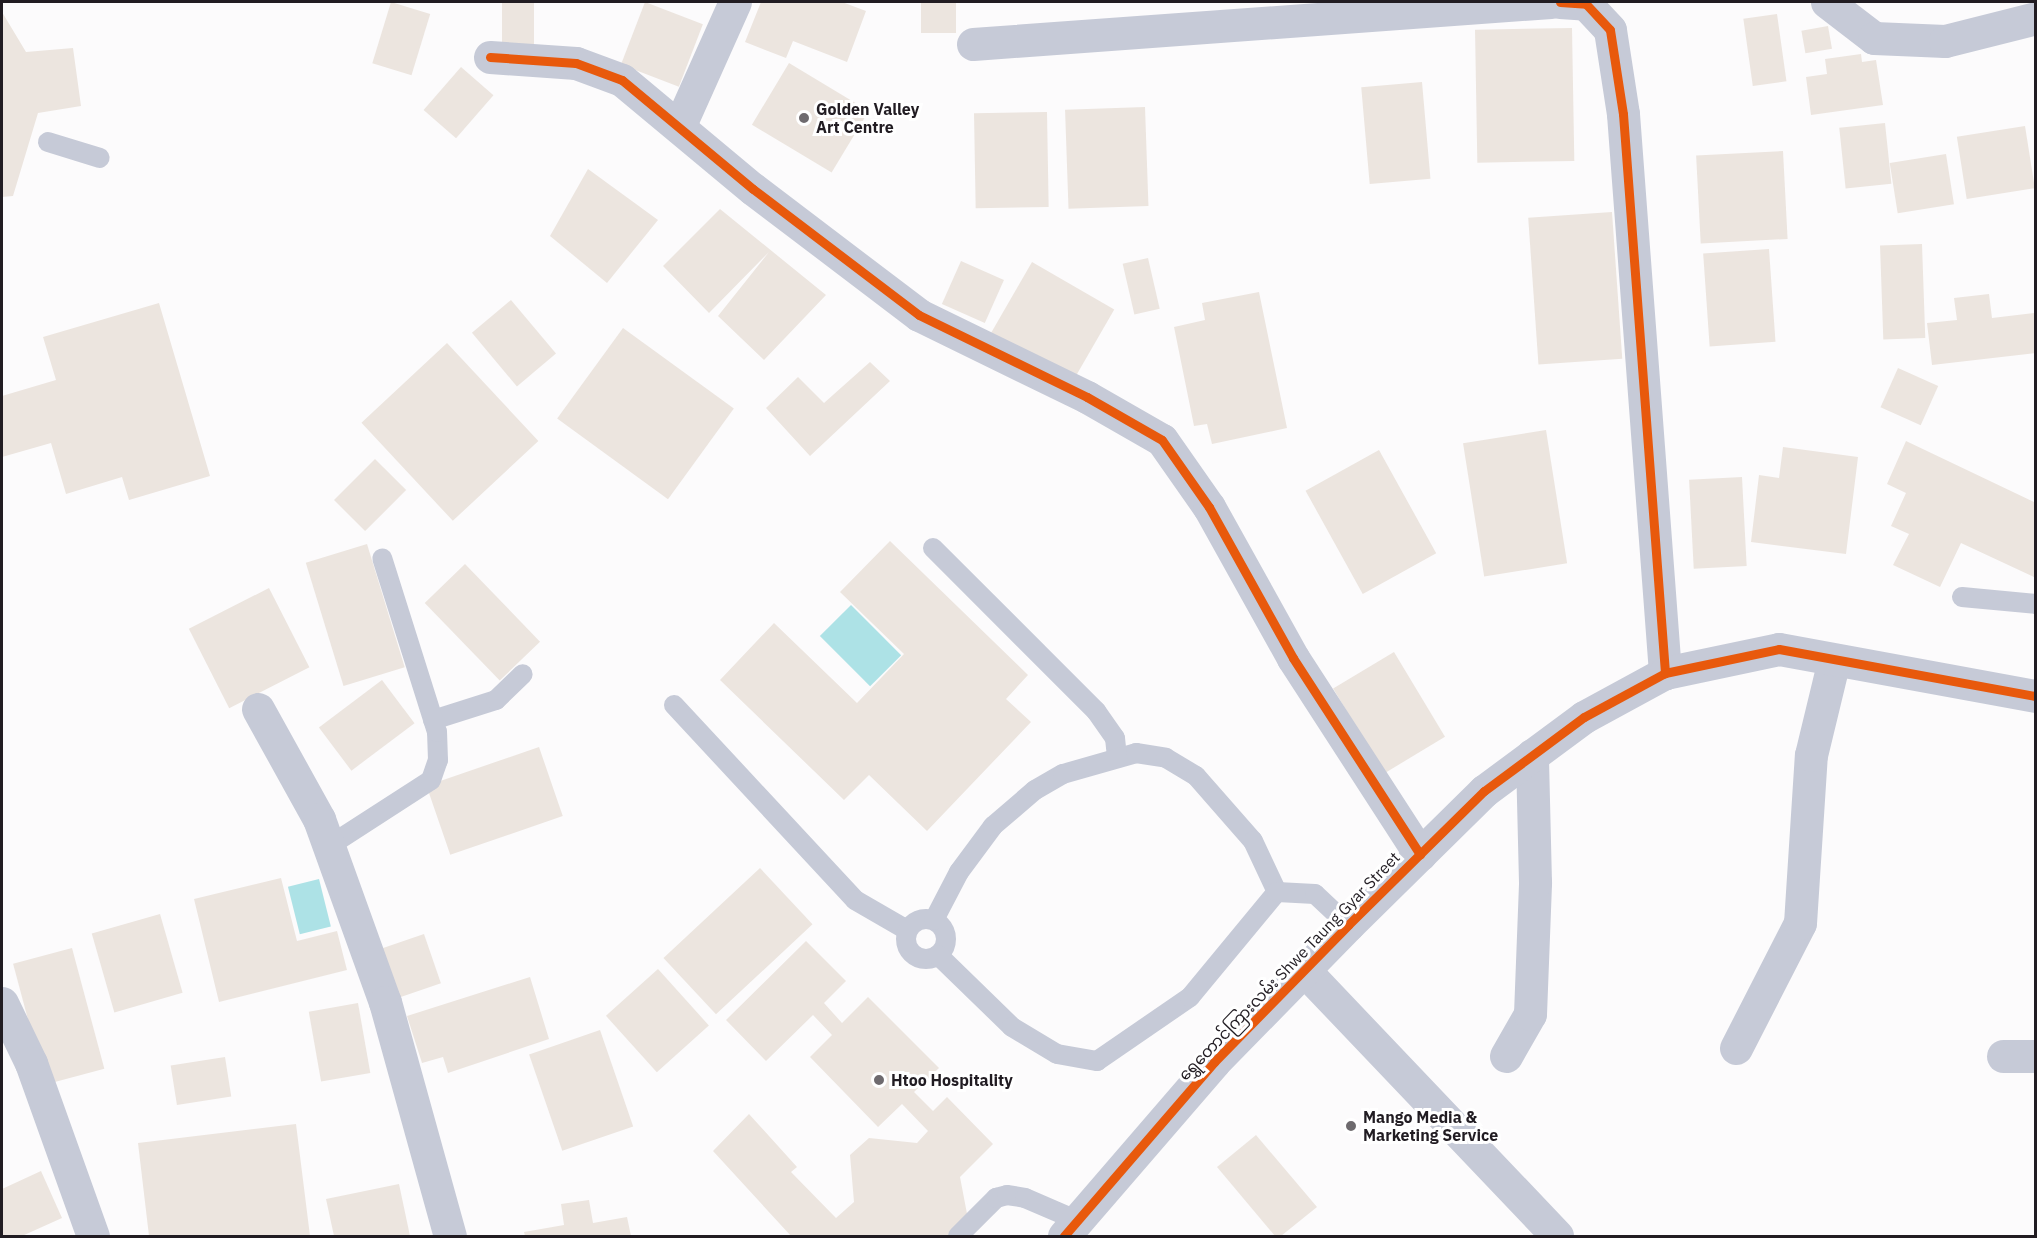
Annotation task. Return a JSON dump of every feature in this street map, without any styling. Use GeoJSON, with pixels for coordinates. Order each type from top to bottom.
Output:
{"type":"FeatureCollection","features":[{"type":"Feature","properties":{"kind":"street"},"geometry":{"type":"LineString","coordinates":[[679,127],[735,2]]}},
{"type":"Feature","properties":{"kind":"street"},"geometry":{"type":"LineString","coordinates":[[973,44],[1550,2]]}},
{"type":"Feature","properties":{"kind":"street"},"geometry":{"type":"LineString","coordinates":[[1560,2],[1586,4],[1604,22],[1611,40],[1623,114],[1665,673]]}},
{"type":"Feature","properties":{"kind":"street"},"geometry":{"type":"LineString","coordinates":[[1827,2],[1874,38],[1945,41],[2036,18]]}},
{"type":"Feature","properties":{"kind":"street"},"geometry":{"type":"LineString","coordinates":[[490,57],[576,63],[622,80],[919,315],[1088,397],[1162,440],[1209,507],[1293,658],[1420,854]]}},
{"type":"Feature","properties":{"kind":"street","name":"ရွှေတောင်ကြားလမ်း Shwe Taung Gyar Street"},"geometry":{"type":"LineString","coordinates":[[1070,1228],[1214,1062],[1348,925],[1484,791],[1584,717],[1665,673],[1779,649],[2036,696]]}},
{"type":"Feature","properties":{"kind":"street"},"geometry":{"type":"LineString","coordinates":[[1736,1048],[1800,923],[1811,755],[1834,660]]}},
{"type":"Feature","properties":{"kind":"street"},"geometry":{"type":"LineString","coordinates":[[258,709],[320,819],[385,1002],[450,1236]]}},
{"type":"Feature","properties":{"kind":"street"},"geometry":{"type":"LineString","coordinates":[[1506,1056],[1530,1014],[1535,882],[1532,755]]}},
{"type":"Feature","properties":{"kind":"street"},"geometry":{"type":"LineString","coordinates":[[1304,970],[1557,1236]]}},
{"type":"Feature","properties":{"kind":"street"},"geometry":{"type":"LineString","coordinates":[[2,1003],[31,1063],[93,1236]]}},
{"type":"Feature","properties":{"kind":"street"},"geometry":{"type":"LineString","coordinates":[[2003,1056],[2036,1056]]}},
{"type":"Feature","properties":{"kind":"lane"},"geometry":{"type":"LineString","coordinates":[[48,142],[100,158]]}},
{"type":"Feature","properties":{"kind":"lane"},"geometry":{"type":"LineString","coordinates":[[933,548],[1096,711],[1115,738],[1117,758]]}},
{"type":"Feature","properties":{"kind":"lane"},"geometry":{"type":"LineString","coordinates":[[329,846],[430,780],[438,760],[433,720],[382,558]]}},
{"type":"Feature","properties":{"kind":"lane"},"geometry":{"type":"LineString","coordinates":[[1962,597],[2036,604]]}},
{"type":"Feature","properties":{"kind":"lane"},"geometry":{"type":"LineString","coordinates":[[433,720],[496,700],[523,674]]}},
{"type":"Feature","properties":{"kind":"lane"},"geometry":{"type":"LineString","coordinates":[[674,705],[855,900],[907,930]]}},
{"type":"Feature","properties":{"kind":"lane"},"geometry":{"type":"LineString","coordinates":[[934,920],[959,872],[993,826],[1035,790],[1063,774],[1136,753],[1166,758],[1196,776],[1253,841],[1276,892]]}},
{"type":"Feature","properties":{"kind":"lane"},"geometry":{"type":"LineString","coordinates":[[1276,892],[1315,894],[1348,925]]}},
{"type":"Feature","properties":{"kind":"lane"},"geometry":{"type":"LineString","coordinates":[[938,955],[1012,1027],[1057,1054],[1097,1061],[1190,997],[1276,892]]}},
{"type":"Feature","properties":{"kind":"lane"},"geometry":{"type":"LineString","coordinates":[[923,918],[934,920],[946,936],[938,955],[928,959],[909,951],[907,930],[923,918]]}},
{"type":"Feature","properties":{"kind":"lane"},"geometry":{"type":"LineString","coordinates":[[958,1236],[996,1198],[1007,1195],[1025,1198],[1070,1228]]}},
{"type":"Feature","properties":{"kind":"water"},"geometry":{"type":"Polygon","coordinates":[[[851,605],[901,655],[870,686],[820,636],[851,605]]]}},
{"type":"Feature","properties":{"kind":"water"},"geometry":{"type":"Polygon","coordinates":[[[319,879],[331,927],[300,934],[288,887],[319,879]]]}},
{"type":"Feature","properties":{"kind":"building"},"geometry":{"type":"Polygon","coordinates":[[[391,2],[430,14],[411,75],[372,63],[391,2]]]}},
{"type":"Feature","properties":{"kind":"building"},"geometry":{"type":"Polygon","coordinates":[[[502,2],[534,2],[534,46],[502,46],[502,2]]]}},
{"type":"Feature","properties":{"kind":"building"},"geometry":{"type":"Polygon","coordinates":[[[645,2],[703,24],[679,87],[621,65],[645,2]]]}},
{"type":"Feature","properties":{"kind":"building"},"geometry":{"type":"Polygon","coordinates":[[[761,2],[842,2],[866,11],[847,62],[793,41],[786,58],[745,42],[761,2]]]}},
{"type":"Feature","properties":{"kind":"building"},"geometry":{"type":"Polygon","coordinates":[[[921,2],[956,2],[956,33],[921,33],[921,2]]]}},
{"type":"Feature","properties":{"kind":"building"},"geometry":{"type":"Polygon","coordinates":[[[2,12],[26,52],[73,48],[81,106],[38,113],[13,196],[2,197],[2,12]]]}},
{"type":"Feature","properties":{"kind":"building"},"geometry":{"type":"Polygon","coordinates":[[[1777,14],[1786,81],[1753,86],[1743,19],[1777,14]]]}},
{"type":"Feature","properties":{"kind":"building"},"geometry":{"type":"Polygon","coordinates":[[[1828,26],[1832,49],[1805,53],[1801,31],[1828,26]]]}},
{"type":"Feature","properties":{"kind":"building"},"geometry":{"type":"Polygon","coordinates":[[[1572,28],[1574,161],[1477,163],[1475,30],[1572,28]]]}},
{"type":"Feature","properties":{"kind":"building"},"geometry":{"type":"Polygon","coordinates":[[[1861,54],[1862,62],[1876,60],[1883,105],[1811,115],[1806,77],[1827,74],[1825,59],[1861,54]]]}},
{"type":"Feature","properties":{"kind":"building"},"geometry":{"type":"Polygon","coordinates":[[[789,63],[869,111],[832,173],[752,125],[789,63]]]}},
{"type":"Feature","properties":{"kind":"building"},"geometry":{"type":"Polygon","coordinates":[[[461,67],[493,95],[456,138],[424,110],[461,67]]]}},
{"type":"Feature","properties":{"kind":"building"},"geometry":{"type":"Polygon","coordinates":[[[1422,82],[1430,179],[1370,184],[1361,87],[1422,82]]]}},
{"type":"Feature","properties":{"kind":"building"},"geometry":{"type":"Polygon","coordinates":[[[1145,107],[1148,206],[1069,209],[1065,110],[1145,107]]]}},
{"type":"Feature","properties":{"kind":"building"},"geometry":{"type":"Polygon","coordinates":[[[1047,112],[1049,207],[976,208],[974,113],[1047,112]]]}},
{"type":"Feature","properties":{"kind":"building"},"geometry":{"type":"Polygon","coordinates":[[[1885,123],[1891,184],[1846,188],[1839,128],[1885,123]]]}},
{"type":"Feature","properties":{"kind":"building"},"geometry":{"type":"Polygon","coordinates":[[[2025,126],[2035,188],[1967,199],[1957,137],[2025,126]]]}},
{"type":"Feature","properties":{"kind":"building"},"geometry":{"type":"Polygon","coordinates":[[[1783,151],[1788,239],[1701,243],[1696,156],[1783,151]]]}},
{"type":"Feature","properties":{"kind":"building"},"geometry":{"type":"Polygon","coordinates":[[[1946,154],[1954,204],[1898,213],[1890,163],[1946,154]]]}},
{"type":"Feature","properties":{"kind":"building"},"geometry":{"type":"Polygon","coordinates":[[[588,169],[658,220],[607,283],[550,236],[588,169]]]}},
{"type":"Feature","properties":{"kind":"building"},"geometry":{"type":"Polygon","coordinates":[[[720,209],[826,295],[764,360],[718,316],[769,252],[709,313],[663,266],[720,209]]]}},
{"type":"Feature","properties":{"kind":"building"},"geometry":{"type":"Polygon","coordinates":[[[1612,212],[1622,359],[1538,365],[1528,218],[1612,212]]]}},
{"type":"Feature","properties":{"kind":"building"},"geometry":{"type":"Polygon","coordinates":[[[1922,244],[1925,338],[1883,339],[1880,245],[1922,244]]]}},
{"type":"Feature","properties":{"kind":"building"},"geometry":{"type":"Polygon","coordinates":[[[1769,249],[1775,342],[1710,346],[1703,254],[1769,249]]]}},
{"type":"Feature","properties":{"kind":"building"},"geometry":{"type":"Polygon","coordinates":[[[1148,258],[1160,309],[1134,315],[1123,264],[1148,258]]]}},
{"type":"Feature","properties":{"kind":"building"},"geometry":{"type":"Polygon","coordinates":[[[961,261],[1004,280],[985,323],[942,304],[961,261]]]}},
{"type":"Feature","properties":{"kind":"building"},"geometry":{"type":"Polygon","coordinates":[[[1032,262],[1114,310],[1072,382],[990,335],[1032,262]]]}},
{"type":"Feature","properties":{"kind":"building"},"geometry":{"type":"Polygon","coordinates":[[[1259,292],[1287,428],[1212,444],[1207,424],[1194,426],[1174,327],[1205,320],[1202,303],[1259,292]]]}},
{"type":"Feature","properties":{"kind":"building"},"geometry":{"type":"Polygon","coordinates":[[[1989,294],[1992,318],[2035,313],[2036,353],[1932,365],[1927,323],[1957,320],[1954,298],[1989,294]]]}},
{"type":"Feature","properties":{"kind":"building"},"geometry":{"type":"Polygon","coordinates":[[[511,300],[556,354],[517,386],[472,333],[511,300]]]}},
{"type":"Feature","properties":{"kind":"building"},"geometry":{"type":"Polygon","coordinates":[[[159,303],[210,476],[129,500],[122,477],[66,494],[51,443],[2,457],[2,396],[56,380],[43,337],[159,303]]]}},
{"type":"Feature","properties":{"kind":"building"},"geometry":{"type":"Polygon","coordinates":[[[623,328],[734,409],[668,499],[557,419],[623,328]]]}},
{"type":"Feature","properties":{"kind":"building"},"geometry":{"type":"Polygon","coordinates":[[[447,343],[538,441],[453,521],[361,423],[447,343]]]}},
{"type":"Feature","properties":{"kind":"building"},"geometry":{"type":"Polygon","coordinates":[[[870,362],[890,381],[810,456],[766,408],[798,377],[824,403],[870,362]]]}},
{"type":"Feature","properties":{"kind":"building"},"geometry":{"type":"Polygon","coordinates":[[[1898,368],[1938,386],[1921,425],[1881,407],[1898,368]]]}},
{"type":"Feature","properties":{"kind":"building"},"geometry":{"type":"Polygon","coordinates":[[[1546,430],[1567,563],[1484,576],[1463,443],[1546,430]]]}},
{"type":"Feature","properties":{"kind":"building"},"geometry":{"type":"Polygon","coordinates":[[[1906,441],[2036,503],[2036,578],[1961,543],[1940,587],[1893,565],[1909,534],[1891,526],[1906,493],[1887,484],[1906,441]]]}},
{"type":"Feature","properties":{"kind":"building"},"geometry":{"type":"Polygon","coordinates":[[[1783,447],[1858,457],[1846,554],[1751,542],[1759,475],[1779,478],[1783,447]]]}},
{"type":"Feature","properties":{"kind":"building"},"geometry":{"type":"Polygon","coordinates":[[[1379,450],[1436,553],[1363,594],[1306,491],[1379,450]]]}},
{"type":"Feature","properties":{"kind":"building"},"geometry":{"type":"Polygon","coordinates":[[[375,459],[406,490],[365,531],[334,500],[375,459]]]}},
{"type":"Feature","properties":{"kind":"building"},"geometry":{"type":"Polygon","coordinates":[[[1742,477],[1747,566],[1694,569],[1689,480],[1742,477]]]}},
{"type":"Feature","properties":{"kind":"building"},"geometry":{"type":"Polygon","coordinates":[[[890,541],[1028,675],[1006,699],[1031,722],[927,831],[869,775],[844,800],[720,680],[774,623],[857,703],[904,654],[840,592],[890,541]]]}},
{"type":"Feature","properties":{"kind":"building"},"geometry":{"type":"Polygon","coordinates":[[[367,544],[405,667],[344,686],[306,563],[367,544]]]}},
{"type":"Feature","properties":{"kind":"building"},"geometry":{"type":"Polygon","coordinates":[[[465,564],[540,642],[500,681],[425,603],[465,564]]]}},
{"type":"Feature","properties":{"kind":"building"},"geometry":{"type":"Polygon","coordinates":[[[269,588],[309,667],[229,708],[189,629],[269,588]]]}},
{"type":"Feature","properties":{"kind":"building"},"geometry":{"type":"Polygon","coordinates":[[[1394,652],[1445,737],[1384,773],[1333,689],[1394,652]]]}},
{"type":"Feature","properties":{"kind":"building"},"geometry":{"type":"Polygon","coordinates":[[[382,680],[414,723],[351,771],[319,728],[382,680]]]}},
{"type":"Feature","properties":{"kind":"building"},"geometry":{"type":"Polygon","coordinates":[[[539,747],[563,816],[450,855],[426,786],[539,747]]]}},
{"type":"Feature","properties":{"kind":"building"},"geometry":{"type":"Polygon","coordinates":[[[760,868],[813,924],[716,1014],[663,958],[760,868]]]}},
{"type":"Feature","properties":{"kind":"building"},"geometry":{"type":"Polygon","coordinates":[[[281,878],[297,941],[337,931],[347,970],[219,1002],[194,899],[281,878]]]}},
{"type":"Feature","properties":{"kind":"building"},"geometry":{"type":"Polygon","coordinates":[[[160,914],[183,993],[114,1012],[92,934],[160,914]]]}},
{"type":"Feature","properties":{"kind":"building"},"geometry":{"type":"Polygon","coordinates":[[[424,934],[441,983],[399,997],[382,948],[424,934]]]}},
{"type":"Feature","properties":{"kind":"building","name":"Htoo Hospitality"},"geometry":{"type":"Polygon","coordinates":[[[806,941],[846,981],[824,1003],[842,1023],[868,997],[939,1068],[914,1092],[933,1111],[947,1097],[993,1144],[960,1177],[968,1219],[950,1236],[791,1236],[713,1151],[749,1114],[797,1167],[791,1172],[836,1218],[854,1202],[850,1155],[869,1138],[917,1143],[928,1131],[902,1104],[878,1127],[810,1057],[832,1035],[813,1015],[766,1061],[726,1020],[806,941]]]}},
{"type":"Feature","properties":{"kind":"building"},"geometry":{"type":"Polygon","coordinates":[[[72,948],[104,1069],[45,1085],[13,964],[72,948]]]}},
{"type":"Feature","properties":{"kind":"building"},"geometry":{"type":"Polygon","coordinates":[[[658,969],[709,1025],[657,1072],[606,1016],[658,969]]]}},
{"type":"Feature","properties":{"kind":"building"},"geometry":{"type":"Polygon","coordinates":[[[530,977],[549,1039],[448,1073],[443,1057],[422,1063],[407,1016],[530,977]]]}},
{"type":"Feature","properties":{"kind":"building"},"geometry":{"type":"Polygon","coordinates":[[[358,1003],[370,1073],[321,1082],[309,1012],[358,1003]]]}},
{"type":"Feature","properties":{"kind":"building"},"geometry":{"type":"Polygon","coordinates":[[[600,1030],[633,1126],[562,1151],[529,1054],[600,1030]]]}},
{"type":"Feature","properties":{"kind":"building"},"geometry":{"type":"Polygon","coordinates":[[[225,1057],[231,1097],[177,1105],[171,1066],[225,1057]]]}},
{"type":"Feature","properties":{"kind":"building"},"geometry":{"type":"Polygon","coordinates":[[[296,1124],[310,1236],[149,1236],[138,1143],[296,1124]]]}},
{"type":"Feature","properties":{"kind":"building"},"geometry":{"type":"Polygon","coordinates":[[[1256,1135],[1317,1207],[1281,1236],[1275,1236],[1217,1167],[1256,1135]]]}},
{"type":"Feature","properties":{"kind":"building"},"geometry":{"type":"Polygon","coordinates":[[[41,1171],[62,1218],[22,1236],[2,1236],[2,1189],[41,1171]]]}},
{"type":"Feature","properties":{"kind":"building"},"geometry":{"type":"Polygon","coordinates":[[[399,1184],[410,1236],[334,1236],[326,1199],[399,1184]]]}},
{"type":"Feature","properties":{"kind":"building"},"geometry":{"type":"Polygon","coordinates":[[[589,1200],[593,1223],[627,1217],[631,1236],[525,1236],[524,1232],[564,1225],[561,1204],[589,1200]]]}},
{"type":"Feature","properties":{"kind":"cycle path"},"geometry":{"type":"LineString","coordinates":[[1560,2],[1586,4],[1610,30],[1623,114],[1665,673]]}},
{"type":"Feature","properties":{"kind":"cycle path"},"geometry":{"type":"LineString","coordinates":[[490,57],[576,63],[622,80],[753,189],[919,315],[1087,397],[1162,440],[1209,507],[1293,658],[1420,854]]}},
{"type":"Feature","properties":{"kind":"cycle path"},"geometry":{"type":"LineString","coordinates":[[1064,1236],[1214,1062],[1348,925],[1484,791],[1584,717],[1665,673],[1779,649],[2036,696]]}},
{"type":"Feature","properties":{"kind":"place","name":"Golden Valley Art Centre"},"geometry":{"type":"Point","coordinates":[804,118]}},
{"type":"Feature","properties":{"kind":"place","name":"Htoo Hospitality"},"geometry":{"type":"Point","coordinates":[879,1080]}},
{"type":"Feature","properties":{"kind":"place","name":"Mango Media & Marketing Service"},"geometry":{"type":"Point","coordinates":[1351,1126]}}]}
